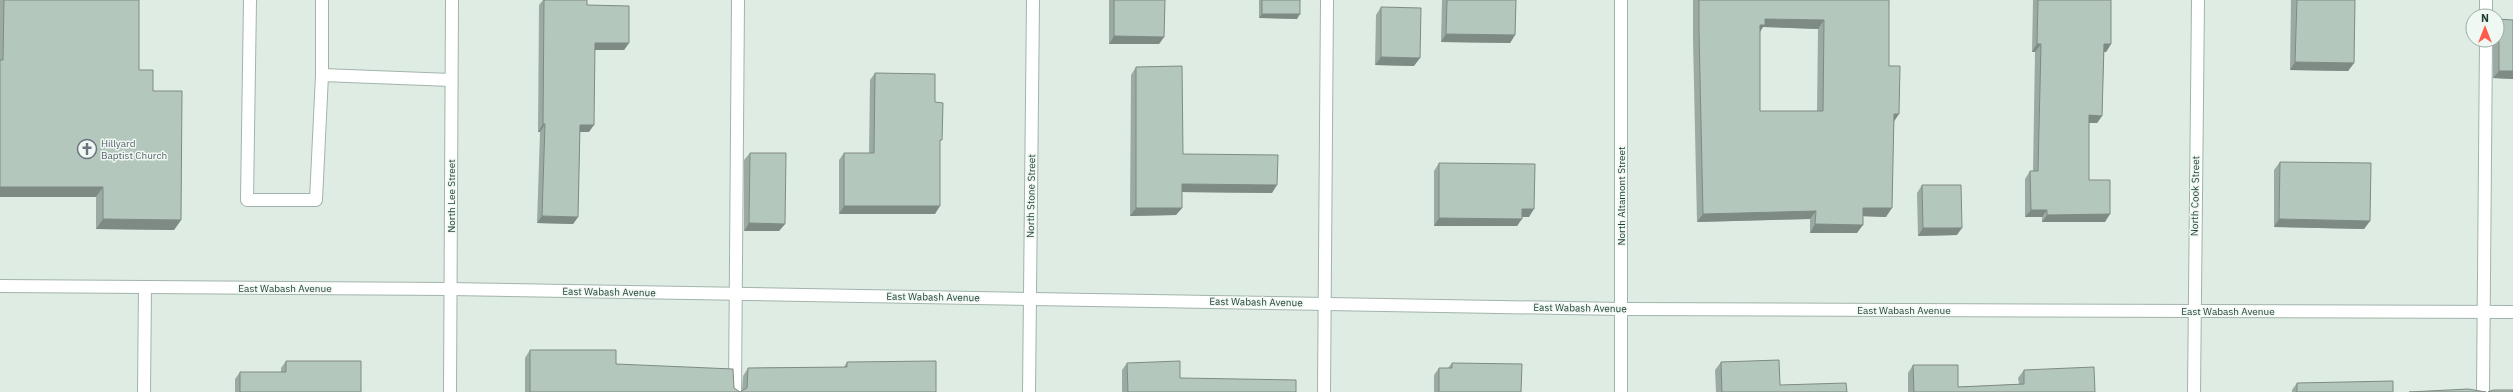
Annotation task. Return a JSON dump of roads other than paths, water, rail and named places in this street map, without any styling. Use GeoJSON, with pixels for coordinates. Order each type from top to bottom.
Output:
{"type":"FeatureCollection","features":[{"type":"Feature","properties":{"kind":"street"},"geometry":{"type":"LineString","coordinates":[[250,0],[247,200],[316,200],[322,75],[322,0]]}},
{"type":"Feature","properties":{"kind":"street","name":"North Lee Street"},"geometry":{"type":"LineString","coordinates":[[450,392],[452,0]]}},
{"type":"Feature","properties":{"kind":"street"},"geometry":{"type":"LineString","coordinates":[[735,392],[738,0]]}},
{"type":"Feature","properties":{"kind":"street","name":"North Stone Street"},"geometry":{"type":"LineString","coordinates":[[1029,392],[1033,0]]}},
{"type":"Feature","properties":{"kind":"street"},"geometry":{"type":"LineString","coordinates":[[1324,392],[1327,0]]}},
{"type":"Feature","properties":{"kind":"street","name":"North Altamont Street"},"geometry":{"type":"LineString","coordinates":[[1621,0],[1621,392]]}},
{"type":"Feature","properties":{"kind":"street","name":"North Cook Street"},"geometry":{"type":"LineString","coordinates":[[2194,392],[2198,0]]}},
{"type":"Feature","properties":{"kind":"street"},"geometry":{"type":"LineString","coordinates":[[2483,392],[2486,48]]}},
{"type":"Feature","properties":{"kind":"street"},"geometry":{"type":"LineString","coordinates":[[322,75],[451,80]]}},
{"type":"Feature","properties":{"kind":"street","name":"East Wabash Avenue"},"geometry":{"type":"LineString","coordinates":[[0,286],[450,289],[1621,309],[2513,312]]}},
{"type":"Feature","properties":{"kind":"street"},"geometry":{"type":"LineString","coordinates":[[144,392],[145,287]]}},
{"type":"Feature","properties":{"kind":"place","name":"Hillyard Baptist Church"},"geometry":{"type":"Point","coordinates":[87,149]}}]}
